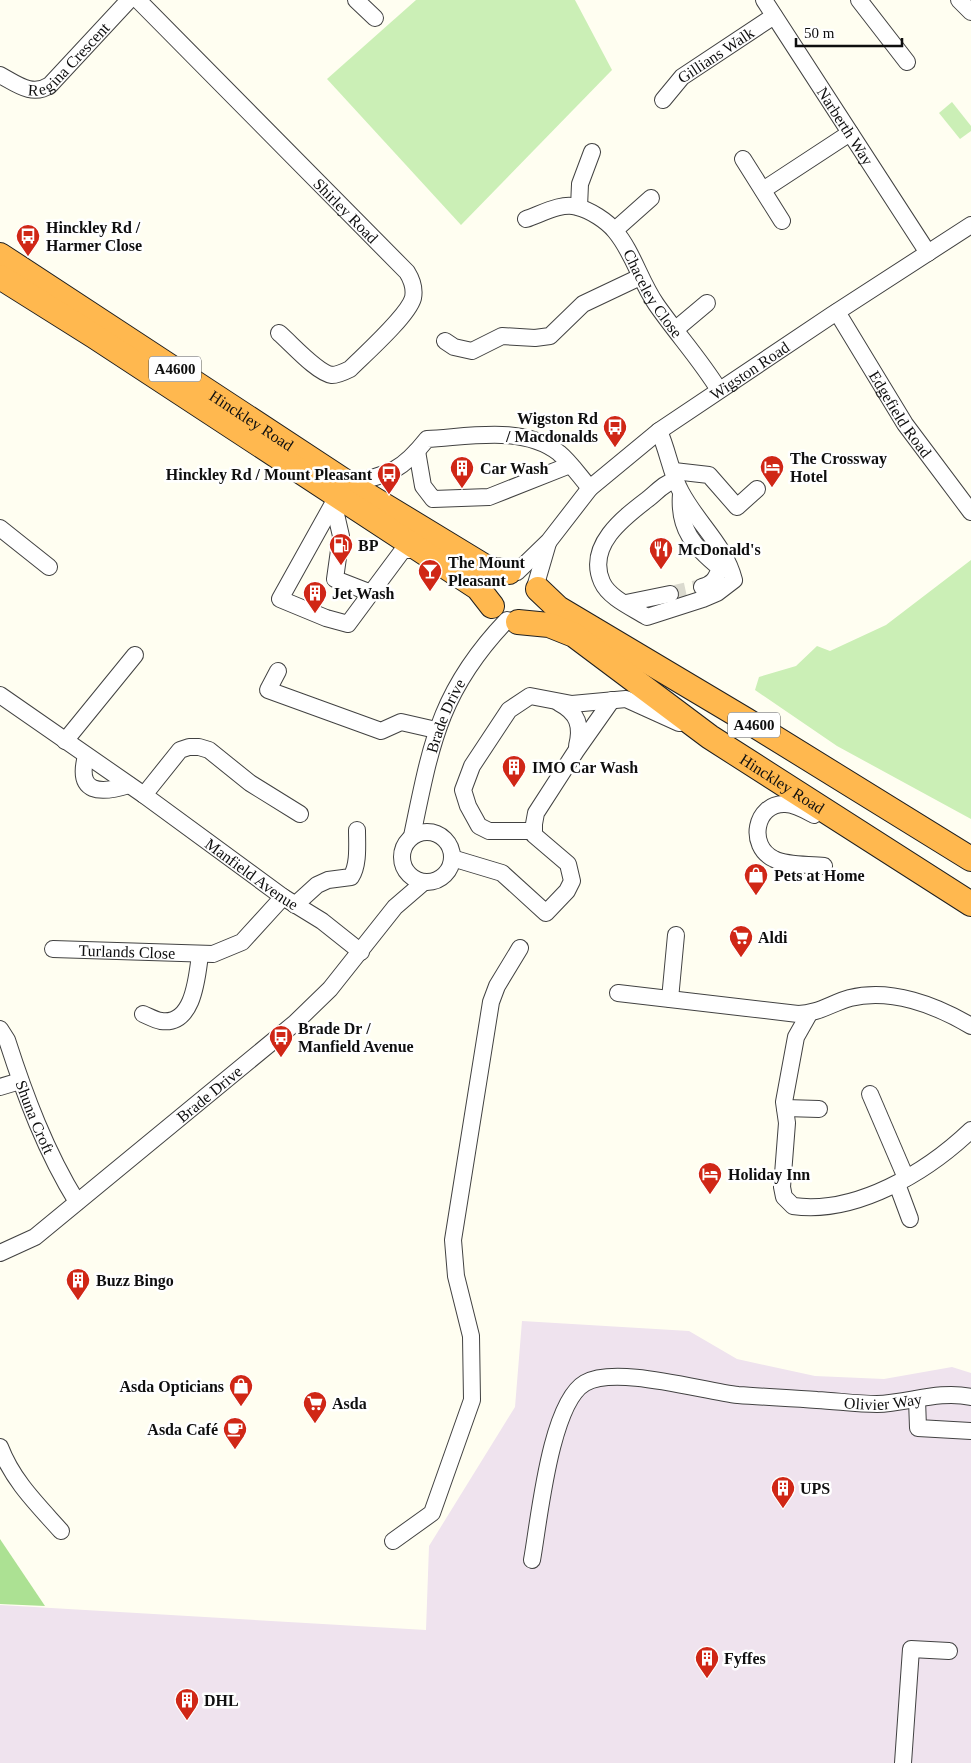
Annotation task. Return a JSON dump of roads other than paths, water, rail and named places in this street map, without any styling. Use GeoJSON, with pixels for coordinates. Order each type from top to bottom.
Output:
{"type":"FeatureCollection","features":[{"type":"Feature","properties":{"kind":"highway","name":"Hinckley Road"},"geometry":{"type":"LineString","coordinates":[[0,256],[420,550],[478,588],[503,615],[549,625],[574,636],[669,709],[710,737],[891,851],[971,904]]}},
{"type":"Feature","properties":{"kind":"highway","name":"Hinckley Road"},"geometry":{"type":"LineString","coordinates":[[0,277],[338,493],[489,569],[525,579],[558,608],[738,715],[971,859]]}},
{"type":"Feature","properties":{"kind":"highway"},"geometry":{"type":"LineString","coordinates":[[499,578],[525,579],[540,598],[537,608],[528,618],[503,615],[490,597],[492,587],[499,578]]}},
{"type":"Feature","properties":{"kind":"street","name":"Regina Crescent"},"geometry":{"type":"LineString","coordinates":[[0,75],[26,90],[44,90],[128,0]]}},
{"type":"Feature","properties":{"kind":"street","name":"Shirley Road"},"geometry":{"type":"LineString","coordinates":[[138,0],[406,272],[412,281],[414,292],[408,310],[350,369],[338,374],[330,375],[320,369],[279,333]]}},
{"type":"Feature","properties":{"kind":"street"},"geometry":{"type":"LineString","coordinates":[[356,0],[375,18]]}},
{"type":"Feature","properties":{"kind":"street","name":"Narberth Way"},"geometry":{"type":"LineString","coordinates":[[764,0],[928,253]]}},
{"type":"Feature","properties":{"kind":"street"},"geometry":{"type":"LineString","coordinates":[[859,0],[907,62]]}},
{"type":"Feature","properties":{"kind":"street"},"geometry":{"type":"LineString","coordinates":[[959,0],[971,12]]}},
{"type":"Feature","properties":{"kind":"street","name":"Gillians Walk"},"geometry":{"type":"LineString","coordinates":[[664,100],[682,77],[774,16]]}},
{"type":"Feature","properties":{"kind":"street"},"geometry":{"type":"LineString","coordinates":[[763,190],[850,133]]}},
{"type":"Feature","properties":{"kind":"street"},"geometry":{"type":"LineString","coordinates":[[526,219],[569,205],[579,207],[580,184],[592,152]]}},
{"type":"Feature","properties":{"kind":"street"},"geometry":{"type":"LineString","coordinates":[[743,159],[782,221]]}},
{"type":"Feature","properties":{"kind":"street"},"geometry":{"type":"LineString","coordinates":[[615,230],[651,198]]}},
{"type":"Feature","properties":{"kind":"street","name":"Chaceley Close"},"geometry":{"type":"LineString","coordinates":[[579,207],[604,220],[615,230],[656,304],[719,390]]}},
{"type":"Feature","properties":{"kind":"street","name":"Wigston Road"},"geometry":{"type":"LineString","coordinates":[[525,579],[549,541],[590,488],[659,431],[836,312],[971,225]]}},
{"type":"Feature","properties":{"kind":"street"},"geometry":{"type":"LineString","coordinates":[[445,341],[454,347],[472,350],[502,336],[535,338],[550,336],[583,304],[640,277]]}},
{"type":"Feature","properties":{"kind":"street"},"geometry":{"type":"LineString","coordinates":[[676,329],[708,303]]}},
{"type":"Feature","properties":{"kind":"street","name":"Edgefield Road"},"geometry":{"type":"LineString","coordinates":[[836,312],[905,424],[965,492],[971,512]]}},
{"type":"Feature","properties":{"kind":"street"},"geometry":{"type":"LineString","coordinates":[[659,431],[677,481],[704,528],[725,554],[734,580],[717,593],[703,599],[647,617],[608,591],[602,583],[598,567],[600,555],[617,523],[665,483],[677,481],[709,474],[737,506],[757,489]]}},
{"type":"Feature","properties":{"kind":"street"},"geometry":{"type":"LineString","coordinates":[[420,550],[403,550],[348,624],[326,618],[280,599],[338,493],[387,475],[403,466],[427,439],[513,436],[539,442],[560,454],[590,488]]}},
{"type":"Feature","properties":{"kind":"street"},"geometry":{"type":"LineString","coordinates":[[539,442],[543,452],[542,475]]}},
{"type":"Feature","properties":{"kind":"street"},"geometry":{"type":"LineString","coordinates":[[417,451],[423,486],[433,499],[489,497],[514,489],[542,475],[570,465]]}},
{"type":"Feature","properties":{"kind":"street"},"geometry":{"type":"LineString","coordinates":[[677,481],[681,520],[697,529],[712,548],[720,568],[716,579],[710,584],[702,586]]}},
{"type":"Feature","properties":{"kind":"street"},"geometry":{"type":"LineString","coordinates":[[338,493],[341,536],[335,579],[370,593]]}},
{"type":"Feature","properties":{"kind":"street"},"geometry":{"type":"LineString","coordinates":[[0,528],[49,567]]}},
{"type":"Feature","properties":{"kind":"street"},"geometry":{"type":"LineString","coordinates":[[626,604],[670,594]]}},
{"type":"Feature","properties":{"kind":"street","name":"Brade Drive"},"geometry":{"type":"LineString","coordinates":[[420,834],[421,792],[436,730],[455,688],[503,615]]}},
{"type":"Feature","properties":{"kind":"street"},"geometry":{"type":"LineString","coordinates":[[65,741],[135,655]]}},
{"type":"Feature","properties":{"kind":"street"},"geometry":{"type":"LineString","coordinates":[[278,670],[268,690],[380,731],[401,722],[436,730]]}},
{"type":"Feature","properties":{"kind":"street","name":"Manfield Avenue"},"geometry":{"type":"LineString","coordinates":[[0,694],[144,795],[289,901],[322,921],[361,952]]}},
{"type":"Feature","properties":{"kind":"street"},"geometry":{"type":"LineString","coordinates":[[533,831],[489,831],[479,826],[468,806],[463,790],[472,766],[509,710],[530,696],[572,704],[626,699],[710,737]]}},
{"type":"Feature","properties":{"kind":"street"},"geometry":{"type":"LineString","coordinates":[[452,858],[502,873],[546,913],[567,891],[572,881],[568,864],[562,857],[539,841],[533,831],[536,813],[612,700]]}},
{"type":"Feature","properties":{"kind":"street"},"geometry":{"type":"LineString","coordinates":[[559,702],[569,708],[579,723],[580,733],[576,751]]}},
{"type":"Feature","properties":{"kind":"street"},"geometry":{"type":"LineString","coordinates":[[144,795],[180,750],[189,746],[199,746],[209,750],[250,783],[300,814]]}},
{"type":"Feature","properties":{"kind":"street"},"geometry":{"type":"LineString","coordinates":[[86,756],[83,773],[85,782],[91,788],[99,792],[129,785]]}},
{"type":"Feature","properties":{"kind":"street"},"geometry":{"type":"LineString","coordinates":[[824,866],[775,860],[763,852],[756,830],[764,814],[779,804],[795,805],[891,851]]}},
{"type":"Feature","properties":{"kind":"street","name":"Turlands Close"},"geometry":{"type":"LineString","coordinates":[[53,950],[213,954],[242,942],[289,901],[317,885],[328,880],[351,877],[354,873],[357,830]]}},
{"type":"Feature","properties":{"kind":"street"},"geometry":{"type":"LineString","coordinates":[[420,834],[438,834],[447,841],[451,849],[450,869],[444,876],[432,882],[417,879],[404,866],[402,858],[406,843],[420,834]]}},
{"type":"Feature","properties":{"kind":"street","name":"Brade Drive"},"geometry":{"type":"LineString","coordinates":[[0,1253],[35,1237],[294,1023],[330,989],[417,879]]}},
{"type":"Feature","properties":{"kind":"street"},"geometry":{"type":"LineString","coordinates":[[670,999],[676,934]]}},
{"type":"Feature","properties":{"kind":"street"},"geometry":{"type":"LineString","coordinates":[[392,1541],[432,1513],[472,1400],[471,1336],[456,1276],[453,1240],[491,1002],[497,986],[520,948]]}},
{"type":"Feature","properties":{"kind":"street"},"geometry":{"type":"LineString","coordinates":[[142,1014],[160,1021],[170,1021],[181,1014],[191,1003],[196,987],[200,955]]}},
{"type":"Feature","properties":{"kind":"street"},"geometry":{"type":"LineString","coordinates":[[618,993],[809,1014],[852,998],[881,997],[934,1006],[971,1026]]}},
{"type":"Feature","properties":{"kind":"street"},"geometry":{"type":"LineString","coordinates":[[809,1014],[796,1037],[785,1108],[787,1123],[782,1187],[784,1196],[793,1206],[826,1206],[848,1202],[902,1181],[945,1154],[971,1130]]}},
{"type":"Feature","properties":{"kind":"street","name":"Shuna Croft"},"geometry":{"type":"LineString","coordinates":[[0,1029],[7,1040],[33,1116],[62,1178],[77,1202]]}},
{"type":"Feature","properties":{"kind":"street"},"geometry":{"type":"LineString","coordinates":[[0,1087],[20,1081]]}},
{"type":"Feature","properties":{"kind":"street"},"geometry":{"type":"LineString","coordinates":[[870,1094],[902,1181],[910,1219]]}},
{"type":"Feature","properties":{"kind":"street"},"geometry":{"type":"LineString","coordinates":[[785,1108],[819,1109]]}},
{"type":"Feature","properties":{"kind":"street","name":"Olivier Way"},"geometry":{"type":"LineString","coordinates":[[532,1560],[540,1498],[557,1431],[572,1395],[585,1382],[609,1377],[636,1378],[737,1394],[875,1404],[944,1395],[971,1397]]}},
{"type":"Feature","properties":{"kind":"street"},"geometry":{"type":"LineString","coordinates":[[918,1399],[918,1428],[971,1431]]}},
{"type":"Feature","properties":{"kind":"street"},"geometry":{"type":"LineString","coordinates":[[0,1447],[6,1463],[20,1485],[61,1530]]}},
{"type":"Feature","properties":{"kind":"street"},"geometry":{"type":"LineString","coordinates":[[903,1763],[911,1649],[949,1651]]}},
{"type":"Feature","properties":{"kind":"tunnel"},"geometry":{"type":"LineString","coordinates":[[670,594],[702,587]]}},
{"type":"Feature","properties":{"kind":"place","name":"Hinckley Rd / Harmer Close"},"geometry":{"type":"Point","coordinates":[28,257]}},
{"type":"Feature","properties":{"kind":"place","name":"Wigston Rd / Macdonalds"},"geometry":{"type":"Point","coordinates":[615,448]}},
{"type":"Feature","properties":{"kind":"place","name":"The Crossway Hotel"},"geometry":{"type":"Point","coordinates":[772,488]}},
{"type":"Feature","properties":{"kind":"place","name":"Car Wash"},"geometry":{"type":"Point","coordinates":[462,489]}},
{"type":"Feature","properties":{"kind":"place","name":"Hinckley Rd / Mount Pleasant"},"geometry":{"type":"Point","coordinates":[389,495]}},
{"type":"Feature","properties":{"kind":"place","name":"BP"},"geometry":{"type":"Point","coordinates":[341,566]}},
{"type":"Feature","properties":{"kind":"place","name":"McDonald's"},"geometry":{"type":"Point","coordinates":[661,570]}},
{"type":"Feature","properties":{"kind":"place","name":"The Mount Pleasant"},"geometry":{"type":"Point","coordinates":[430,592]}},
{"type":"Feature","properties":{"kind":"place","name":"Jet Wash"},"geometry":{"type":"Point","coordinates":[315,614]}},
{"type":"Feature","properties":{"kind":"place","name":"IMO Car Wash"},"geometry":{"type":"Point","coordinates":[514,788]}},
{"type":"Feature","properties":{"kind":"place","name":"Pets at Home"},"geometry":{"type":"Point","coordinates":[756,896]}},
{"type":"Feature","properties":{"kind":"place","name":"Aldi"},"geometry":{"type":"Point","coordinates":[741,958]}},
{"type":"Feature","properties":{"kind":"place","name":"Brade Dr / Manfield Avenue"},"geometry":{"type":"Point","coordinates":[281,1058]}},
{"type":"Feature","properties":{"kind":"place","name":"Holiday Inn"},"geometry":{"type":"Point","coordinates":[710,1195]}},
{"type":"Feature","properties":{"kind":"place","name":"Buzz Bingo"},"geometry":{"type":"Point","coordinates":[78,1301]}},
{"type":"Feature","properties":{"kind":"place","name":"Asda Opticians"},"geometry":{"type":"Point","coordinates":[241,1407]}},
{"type":"Feature","properties":{"kind":"place","name":"Asda"},"geometry":{"type":"Point","coordinates":[315,1424]}},
{"type":"Feature","properties":{"kind":"place","name":"Asda Café"},"geometry":{"type":"Point","coordinates":[235,1450]}},
{"type":"Feature","properties":{"kind":"place","name":"UPS"},"geometry":{"type":"Point","coordinates":[783,1509]}},
{"type":"Feature","properties":{"kind":"place","name":"Fyffes"},"geometry":{"type":"Point","coordinates":[707,1679]}},
{"type":"Feature","properties":{"kind":"place","name":"DHL"},"geometry":{"type":"Point","coordinates":[187,1721]}}]}
